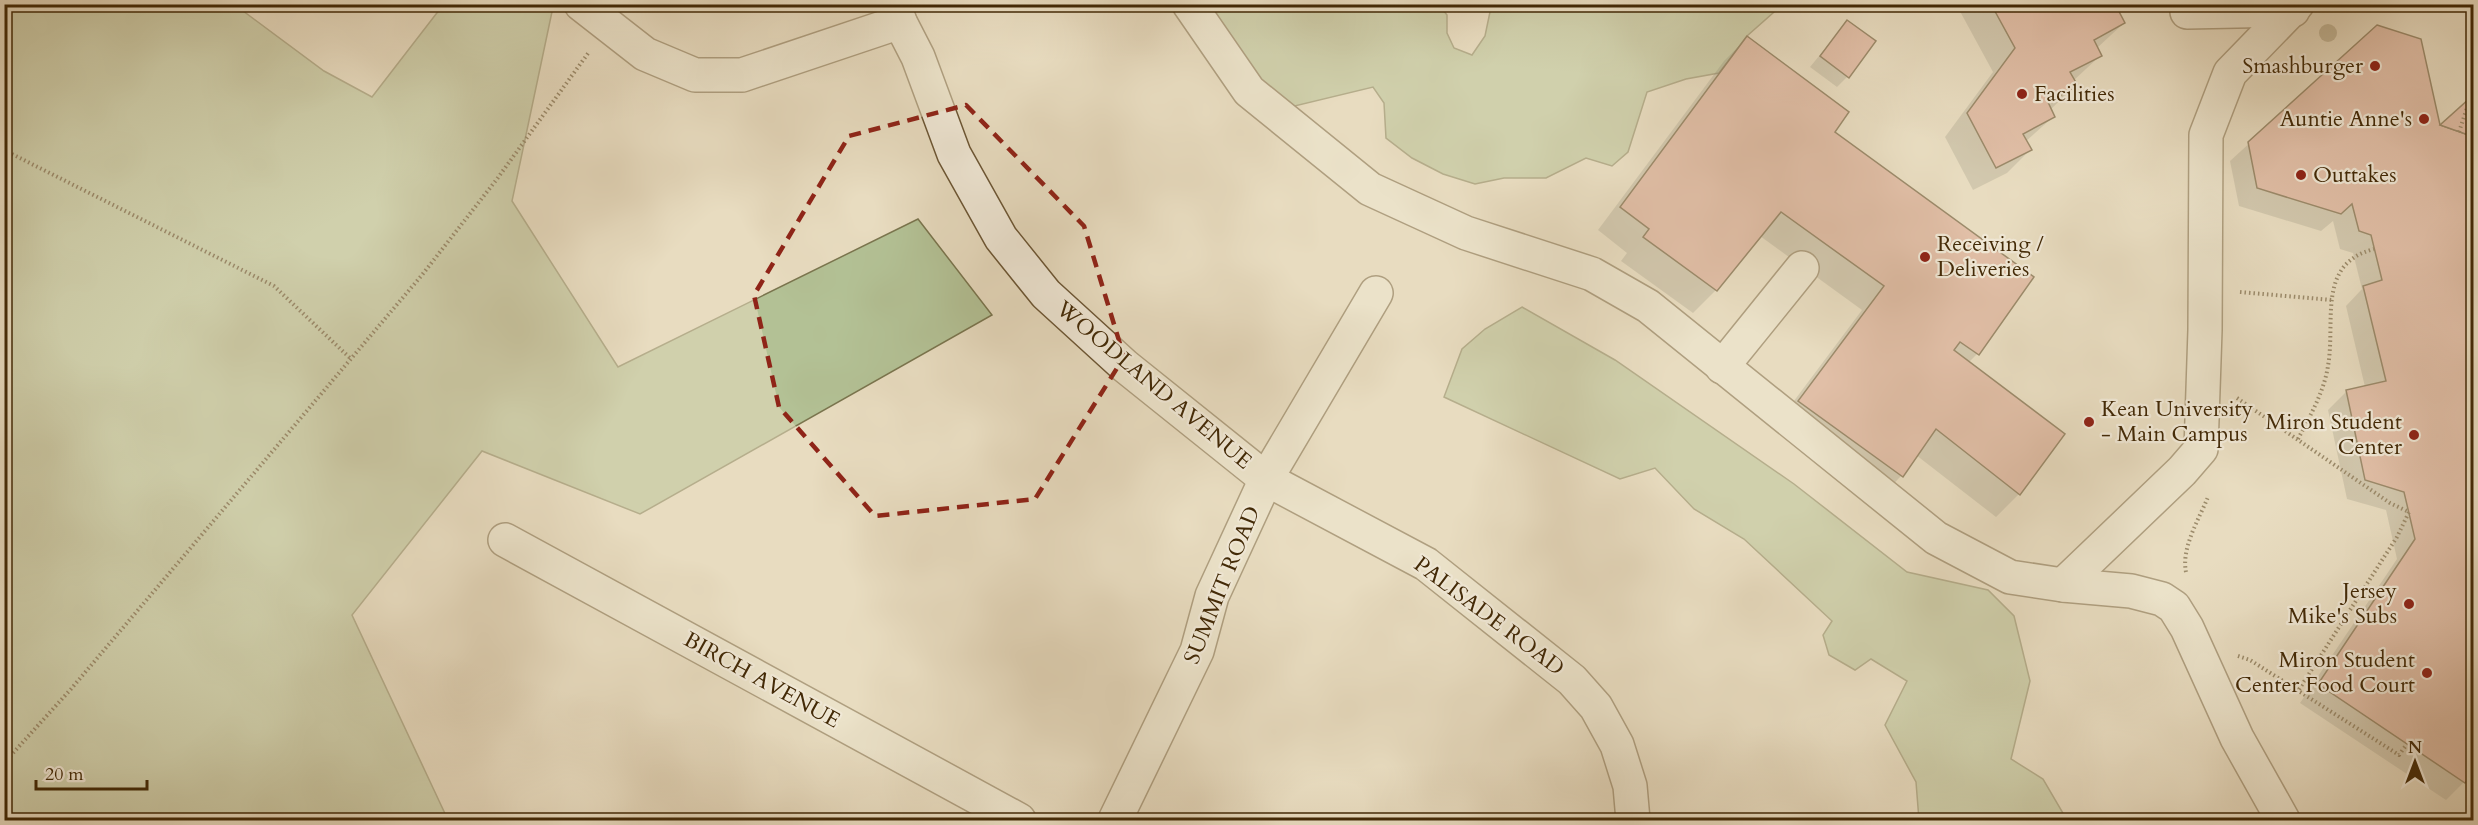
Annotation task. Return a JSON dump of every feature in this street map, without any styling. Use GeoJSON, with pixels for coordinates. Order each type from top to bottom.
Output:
{"type":"FeatureCollection","features":[{"type":"Feature","properties":{"kind":"street"},"geometry":{"type":"LineString","coordinates":[[581,4],[645,54],[695,75],[742,75],[897,13]]}},
{"type":"Feature","properties":{"kind":"street"},"geometry":{"type":"LineString","coordinates":[[1189,4],[1249,91],[1370,189],[1466,233],[1592,274],[1648,306],[1936,538],[2010,577],[2063,585],[2131,591],[2162,599],[2174,607],[2187,628],[2237,738],[2283,820]]}},
{"type":"Feature","properties":{"kind":"street"},"geometry":{"type":"LineString","coordinates":[[2063,585],[2182,471],[2201,449],[2205,330],[2206,135],[2230,73],[2295,7]]}},
{"type":"Feature","properties":{"kind":"street"},"geometry":{"type":"LineString","coordinates":[[2187,12],[2295,7]]}},
{"type":"Feature","properties":{"kind":"street","name":"WOODLAND AVENUE"},"geometry":{"type":"LineString","coordinates":[[897,13],[918,57],[954,154],[1000,238],[1047,294],[1125,366],[1266,479]]}},
{"type":"Feature","properties":{"kind":"street"},"geometry":{"type":"LineString","coordinates":[[1722,366],[1802,268]]}},
{"type":"Feature","properties":{"kind":"street","name":"SUMMIT ROAD"},"geometry":{"type":"LineString","coordinates":[[1115,820],[1197,651],[1212,596],[1266,479],[1376,292]]}},
{"type":"Feature","properties":{"kind":"street","name":"PALISADE ROAD"},"geometry":{"type":"LineString","coordinates":[[1266,479],[1426,564],[1572,680],[1596,707],[1617,745],[1630,786],[1633,820]]}},
{"type":"Feature","properties":{"kind":"street","name":"BIRCH AVENUE"},"geometry":{"type":"LineString","coordinates":[[505,540],[1019,820]]}},
{"type":"Feature","properties":{"kind":"path"},"geometry":{"type":"LineString","coordinates":[[4,763],[71,689],[422,275],[497,179],[608,25]]}},
{"type":"Feature","properties":{"kind":"path"},"geometry":{"type":"LineString","coordinates":[[2459,132],[2474,87]]}},
{"type":"Feature","properties":{"kind":"path"},"geometry":{"type":"LineString","coordinates":[[4,150],[274,286],[350,358]]}},
{"type":"Feature","properties":{"kind":"path"},"geometry":{"type":"LineString","coordinates":[[2298,439],[2323,387],[2328,365],[2334,286],[2347,262],[2356,255],[2374,249]]}},
{"type":"Feature","properties":{"kind":"path"},"geometry":{"type":"LineString","coordinates":[[2231,291],[2332,300]]}},
{"type":"Feature","properties":{"kind":"path"},"geometry":{"type":"LineString","coordinates":[[2232,394],[2390,503],[2409,512],[2397,537],[2298,691]]}},
{"type":"Feature","properties":{"kind":"path"},"geometry":{"type":"LineString","coordinates":[[2365,588],[2377,596]]}},
{"type":"Feature","properties":{"kind":"path"},"geometry":{"type":"LineString","coordinates":[[2233,655],[2250,660],[2399,755],[2407,744]]}},
{"type":"Feature","properties":{"kind":"highlighted area"},"geometry":{"type":"Polygon","coordinates":[[[966,105],[1084,226],[1124,357],[1035,499],[875,516],[779,407],[754,295],[849,136],[966,105]]]}},
{"type":"Feature","properties":{"kind":"green space"},"geometry":{"type":"Polygon","coordinates":[[[5,4],[235,5],[324,71],[372,97],[443,5],[550,5],[553,7],[512,201],[618,367],[918,219],[992,315],[640,514],[482,451],[352,615],[448,820],[5,820],[5,4]]]}},
{"type":"Feature","properties":{"kind":"green space"},"geometry":{"type":"Polygon","coordinates":[[[1189,5],[1439,5],[1447,15],[1447,33],[1454,48],[1472,55],[1485,36],[1491,7],[1496,5],[1782,5],[1747,36],[1719,73],[1686,79],[1647,92],[1628,152],[1612,166],[1586,158],[1546,178],[1504,178],[1475,184],[1443,174],[1412,158],[1386,138],[1384,103],[1373,87],[1274,111],[1189,5]]]}},
{"type":"Feature","properties":{"kind":"green space"},"geometry":{"type":"Polygon","coordinates":[[[1522,307],[1615,360],[1794,484],[1907,572],[1988,590],[2014,616],[2030,681],[2011,759],[2043,779],[2067,820],[1919,820],[1916,782],[1885,725],[1907,681],[1871,659],[1855,670],[1829,655],[1823,635],[1832,621],[1744,539],[1694,509],[1655,468],[1620,479],[1444,397],[1462,349],[1485,329],[1522,307]]]}},
{"type":"Feature","properties":{"kind":"building","name":"Facilities"},"geometry":{"type":"Polygon","coordinates":[[[1991,4],[2115,4],[2125,23],[2094,40],[2102,56],[2070,72],[2078,86],[2048,102],[2055,117],[2023,134],[2032,150],[1996,168],[1967,113],[2015,48],[1991,4]]]}},
{"type":"Feature","properties":{"kind":"building"},"geometry":{"type":"Polygon","coordinates":[[[1847,20],[1876,41],[1849,78],[1820,56],[1847,20]]]}},
{"type":"Feature","properties":{"kind":"building","name":"Miron Student Center"},"geometry":{"type":"Polygon","coordinates":[[[2377,25],[2421,39],[2440,125],[2474,137],[2474,771],[2465,783],[2318,684],[2415,539],[2404,492],[2365,480],[2346,390],[2386,381],[2363,286],[2382,280],[2371,235],[2359,231],[2352,204],[2341,214],[2257,188],[2248,142],[2377,25]]]}},
{"type":"Feature","properties":{"kind":"building","name":"Receiving / Deliveries"},"geometry":{"type":"Polygon","coordinates":[[[1747,36],[1849,112],[1835,132],[2034,277],[1979,355],[1960,342],[1954,350],[2065,434],[2020,495],[1936,429],[1903,477],[1798,401],[1884,286],[1781,212],[1717,291],[1643,237],[1649,229],[1620,207],[1747,36]]]}},
{"type":"Feature","properties":{"kind":"building"},"geometry":{"type":"Polygon","coordinates":[[[2469,99],[2474,119],[2474,137],[2440,125],[2469,99]]]}},
{"type":"Feature","properties":{"kind":"place","name":"Smashburger"},"geometry":{"type":"Point","coordinates":[2375,66]}},
{"type":"Feature","properties":{"kind":"place","name":"Facilities"},"geometry":{"type":"Point","coordinates":[2022,94]}},
{"type":"Feature","properties":{"kind":"place","name":"Auntie Anne's"},"geometry":{"type":"Point","coordinates":[2424,119]}},
{"type":"Feature","properties":{"kind":"place","name":"Outtakes"},"geometry":{"type":"Point","coordinates":[2301,175]}},
{"type":"Feature","properties":{"kind":"place","name":"Receiving / Deliveries"},"geometry":{"type":"Point","coordinates":[1925,257]}},
{"type":"Feature","properties":{"kind":"place","name":"Kean University - Main Campus"},"geometry":{"type":"Point","coordinates":[2089,422]}},
{"type":"Feature","properties":{"kind":"place","name":"Miron Student Center"},"geometry":{"type":"Point","coordinates":[2414,435]}},
{"type":"Feature","properties":{"kind":"place","name":"Jersey Mike's Subs"},"geometry":{"type":"Point","coordinates":[2409,604]}},
{"type":"Feature","properties":{"kind":"place","name":"Miron Student Center Food Court"},"geometry":{"type":"Point","coordinates":[2427,673]}}]}
